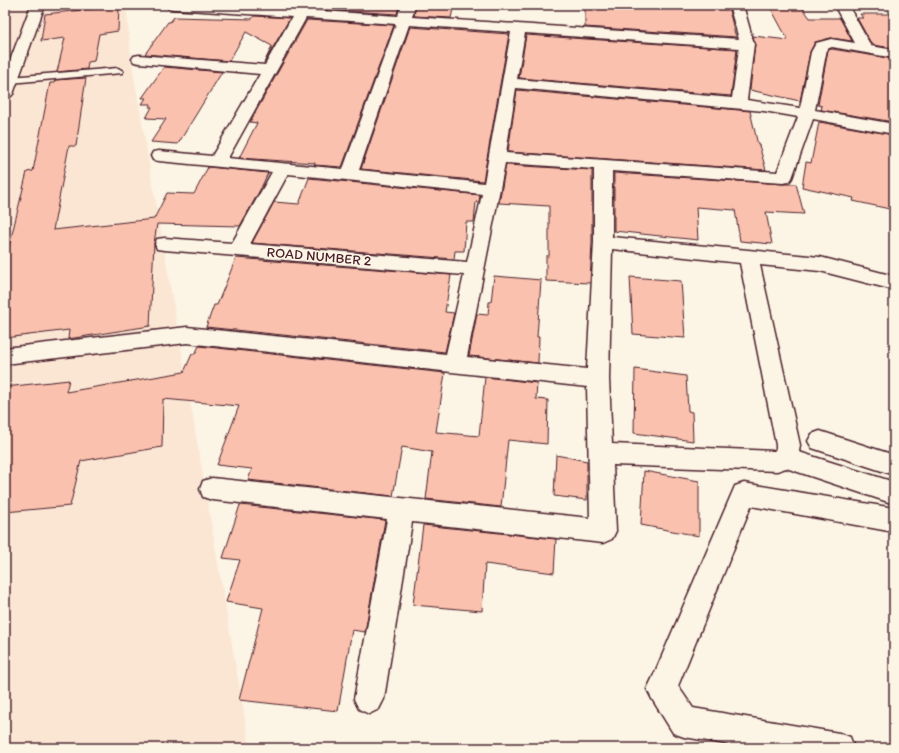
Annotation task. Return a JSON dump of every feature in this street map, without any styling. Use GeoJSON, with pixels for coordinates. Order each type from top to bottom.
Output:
{"type":"FeatureCollection","features":[{"type":"Feature","properties":{"kind":"street"},"geometry":{"type":"LineString","coordinates":[[5,94],[38,5]]}},
{"type":"Feature","properties":{"kind":"street"},"geometry":{"type":"LineString","coordinates":[[173,5],[747,44]]}},
{"type":"Feature","properties":{"kind":"street"},"geometry":{"type":"LineString","coordinates":[[349,175],[404,21],[408,5]]}},
{"type":"Feature","properties":{"kind":"street"},"geometry":{"type":"LineString","coordinates":[[736,5],[747,44],[739,104]]}},
{"type":"Feature","properties":{"kind":"street"},"geometry":{"type":"LineString","coordinates":[[840,5],[866,49]]}},
{"type":"Feature","properties":{"kind":"street"},"geometry":{"type":"LineString","coordinates":[[218,161],[301,14]]}},
{"type":"Feature","properties":{"kind":"street"},"geometry":{"type":"LineString","coordinates":[[456,364],[492,189],[519,29]]}},
{"type":"Feature","properties":{"kind":"street"},"geometry":{"type":"LineString","coordinates":[[497,158],[783,178],[807,113],[818,52],[821,46],[831,44],[894,54]]}},
{"type":"Feature","properties":{"kind":"street"},"geometry":{"type":"LineString","coordinates":[[139,59],[270,70]]}},
{"type":"Feature","properties":{"kind":"street"},"geometry":{"type":"LineString","coordinates":[[509,83],[764,106],[894,129]]}},
{"type":"Feature","properties":{"kind":"street"},"geometry":{"type":"LineString","coordinates":[[159,156],[492,189]]}},
{"type":"Feature","properties":{"kind":"street"},"geometry":{"type":"LineString","coordinates":[[212,489],[402,508],[603,531],[598,379],[603,242],[603,166]]}},
{"type":"Feature","properties":{"kind":"street"},"geometry":{"type":"LineString","coordinates":[[237,250],[283,168]]}},
{"type":"Feature","properties":{"kind":"street"},"geometry":{"type":"LineString","coordinates":[[603,242],[820,264],[894,283]]}},
{"type":"Feature","properties":{"kind":"street","name":"ROAD NUMBER 2"},"geometry":{"type":"LineString","coordinates":[[164,244],[475,269]]}},
{"type":"Feature","properties":{"kind":"street"},"geometry":{"type":"LineString","coordinates":[[601,454],[777,461],[784,457],[788,452],[788,445],[749,257]]}},
{"type":"Feature","properties":{"kind":"street"},"geometry":{"type":"LineString","coordinates":[[5,356],[187,335],[598,379]]}},
{"type":"Feature","properties":{"kind":"street"},"geometry":{"type":"LineString","coordinates":[[820,441],[894,465]]}},
{"type":"Feature","properties":{"kind":"street"},"geometry":{"type":"LineString","coordinates":[[784,457],[894,493]]}},
{"type":"Feature","properties":{"kind":"street"},"geometry":{"type":"LineString","coordinates":[[839,748],[684,722],[662,689],[744,494],[894,520]]}},
{"type":"Feature","properties":{"kind":"street"},"geometry":{"type":"LineString","coordinates":[[368,699],[402,508]]}},
{"type":"Feature","properties":{"kind":"lane"},"geometry":{"type":"LineString","coordinates":[[10,80],[118,71]]}},
{"type":"Feature","properties":{"kind":"shaded area"},"geometry":{"type":"Polygon","coordinates":[[[5,5],[126,5],[132,64],[250,748],[5,748],[5,5]]]}},
{"type":"Feature","properties":{"kind":"building"},"geometry":{"type":"Polygon","coordinates":[[[260,5],[399,5],[397,14],[260,5]]]}},
{"type":"Feature","properties":{"kind":"building"},"geometry":{"type":"Polygon","coordinates":[[[416,5],[454,5],[451,18],[414,16],[416,5]]]}},
{"type":"Feature","properties":{"kind":"building"},"geometry":{"type":"Polygon","coordinates":[[[618,5],[728,6],[737,37],[585,27],[585,7],[618,9],[618,5]]]}},
{"type":"Feature","properties":{"kind":"building"},"geometry":{"type":"Polygon","coordinates":[[[769,5],[798,5],[802,7],[810,18],[840,18],[852,41],[831,38],[815,42],[810,52],[800,101],[750,90],[755,44],[753,36],[788,40],[769,5]]]}},
{"type":"Feature","properties":{"kind":"building"},"geometry":{"type":"Polygon","coordinates":[[[119,6],[118,31],[99,34],[94,61],[88,62],[87,69],[57,72],[65,38],[41,41],[45,14],[119,6]]]}},
{"type":"Feature","properties":{"kind":"building"},"geometry":{"type":"Polygon","coordinates":[[[860,14],[894,14],[894,48],[872,45],[857,18],[863,18],[860,14]]]}},
{"type":"Feature","properties":{"kind":"building"},"geometry":{"type":"Polygon","coordinates":[[[254,16],[290,18],[264,63],[272,46],[246,32],[229,61],[145,54],[168,22],[170,22],[174,17],[252,19],[254,16]]]}},
{"type":"Feature","properties":{"kind":"building"},"geometry":{"type":"Polygon","coordinates":[[[307,20],[394,25],[342,167],[314,165],[315,163],[239,158],[257,123],[250,122],[307,20]]]}},
{"type":"Feature","properties":{"kind":"building"},"geometry":{"type":"Polygon","coordinates":[[[410,27],[509,34],[483,181],[361,169],[410,27]]]}},
{"type":"Feature","properties":{"kind":"building"},"geometry":{"type":"Polygon","coordinates":[[[526,35],[737,49],[731,96],[519,78],[526,35]]]}},
{"type":"Feature","properties":{"kind":"building"},"geometry":{"type":"Polygon","coordinates":[[[832,49],[894,59],[894,122],[821,110],[822,106],[818,105],[828,50],[832,49]]]}},
{"type":"Feature","properties":{"kind":"building"},"geometry":{"type":"Polygon","coordinates":[[[164,67],[222,72],[178,144],[151,142],[166,119],[146,118],[152,107],[149,107],[151,104],[142,104],[146,98],[142,98],[164,67]]]}},
{"type":"Feature","properties":{"kind":"building"},"geometry":{"type":"Polygon","coordinates":[[[86,78],[76,146],[69,146],[53,230],[154,219],[167,193],[194,194],[208,167],[268,173],[240,226],[157,224],[154,243],[150,326],[68,339],[69,330],[5,338],[5,263],[27,172],[33,171],[50,83],[54,83],[55,80],[86,78]]]}},
{"type":"Feature","properties":{"kind":"building"},"geometry":{"type":"Polygon","coordinates":[[[517,90],[750,111],[766,170],[508,152],[517,90]]]}},
{"type":"Feature","properties":{"kind":"building"},"geometry":{"type":"Polygon","coordinates":[[[819,122],[894,135],[894,210],[853,201],[854,198],[802,187],[806,162],[811,163],[819,122]]]}},
{"type":"Feature","properties":{"kind":"building"},"geometry":{"type":"Polygon","coordinates":[[[506,165],[592,170],[592,242],[590,283],[546,281],[546,256],[549,256],[549,206],[499,203],[506,165]]]}},
{"type":"Feature","properties":{"kind":"building"},"geometry":{"type":"Polygon","coordinates":[[[614,173],[796,184],[804,214],[766,212],[772,244],[740,241],[735,210],[696,207],[698,240],[614,231],[614,173]]]}},
{"type":"Feature","properties":{"kind":"building"},"geometry":{"type":"Polygon","coordinates":[[[309,178],[480,195],[479,202],[476,202],[474,222],[466,222],[464,251],[455,251],[454,259],[252,243],[274,202],[299,204],[309,178]]]}},
{"type":"Feature","properties":{"kind":"building"},"geometry":{"type":"Polygon","coordinates":[[[236,258],[451,275],[445,312],[454,313],[445,352],[206,327],[214,305],[217,305],[236,258]]]}},
{"type":"Feature","properties":{"kind":"building"},"geometry":{"type":"Polygon","coordinates":[[[494,276],[541,280],[537,337],[539,337],[538,363],[469,356],[477,314],[488,315],[494,276]]]}},
{"type":"Feature","properties":{"kind":"building"},"geometry":{"type":"Polygon","coordinates":[[[630,277],[681,281],[685,338],[633,334],[630,277]]]}},
{"type":"Feature","properties":{"kind":"building"},"geometry":{"type":"Polygon","coordinates":[[[199,346],[445,373],[436,432],[479,436],[485,377],[537,383],[536,399],[548,400],[547,444],[508,440],[501,507],[426,499],[432,452],[402,447],[393,496],[248,480],[252,469],[217,465],[239,406],[163,399],[162,447],[81,461],[70,506],[5,512],[5,387],[69,380],[66,392],[184,372],[192,354],[195,354],[199,346]]]}},
{"type":"Feature","properties":{"kind":"building"},"geometry":{"type":"Polygon","coordinates":[[[635,369],[686,376],[688,411],[692,412],[693,441],[634,433],[635,369]]]}},
{"type":"Feature","properties":{"kind":"building"},"geometry":{"type":"Polygon","coordinates":[[[556,455],[587,461],[587,500],[554,496],[556,455]]]}},
{"type":"Feature","properties":{"kind":"building"},"geometry":{"type":"Polygon","coordinates":[[[644,471],[699,481],[699,536],[641,525],[644,471]]]}},
{"type":"Feature","properties":{"kind":"building"},"geometry":{"type":"Polygon","coordinates":[[[240,505],[385,520],[365,632],[352,630],[338,711],[239,700],[263,608],[226,602],[240,560],[223,558],[240,505]]]}},
{"type":"Feature","properties":{"kind":"building"},"geometry":{"type":"Polygon","coordinates":[[[423,525],[556,539],[554,573],[485,564],[482,611],[413,605],[423,525]]]}}]}
